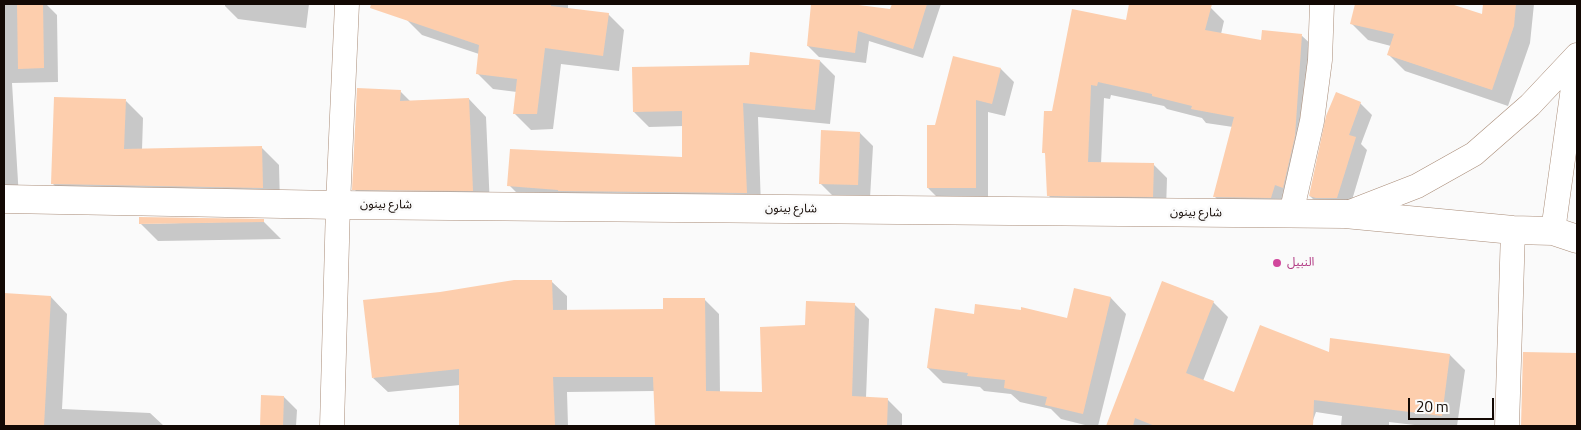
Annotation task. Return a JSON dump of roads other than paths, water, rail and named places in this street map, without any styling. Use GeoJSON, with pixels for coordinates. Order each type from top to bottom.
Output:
{"type":"FeatureCollection","features":[{"type":"Feature","properties":{"kind":"street"},"geometry":{"type":"LineString","coordinates":[[332,426],[338,205],[348,4]]}},
{"type":"Feature","properties":{"kind":"street"},"geometry":{"type":"LineString","coordinates":[[1291,214],[1312,121],[1320,60],[1322,4]]}},
{"type":"Feature","properties":{"kind":"street"},"geometry":{"type":"LineString","coordinates":[[1345,214],[1417,186],[1474,154],[1530,105],[1577,57]]}},
{"type":"Feature","properties":{"kind":"street"},"geometry":{"type":"LineString","coordinates":[[1565,235],[1577,57]]}},
{"type":"Feature","properties":{"kind":"street","name":"شارع بينون"},"geometry":{"type":"LineString","coordinates":[[4,199],[338,205],[1345,214],[1565,235]]}},
{"type":"Feature","properties":{"kind":"street"},"geometry":{"type":"LineString","coordinates":[[1507,426],[1513,230]]}},
{"type":"Feature","properties":{"kind":"place","name":"النبيل"},"geometry":{"type":"Point","coordinates":[1277,263]}}]}
